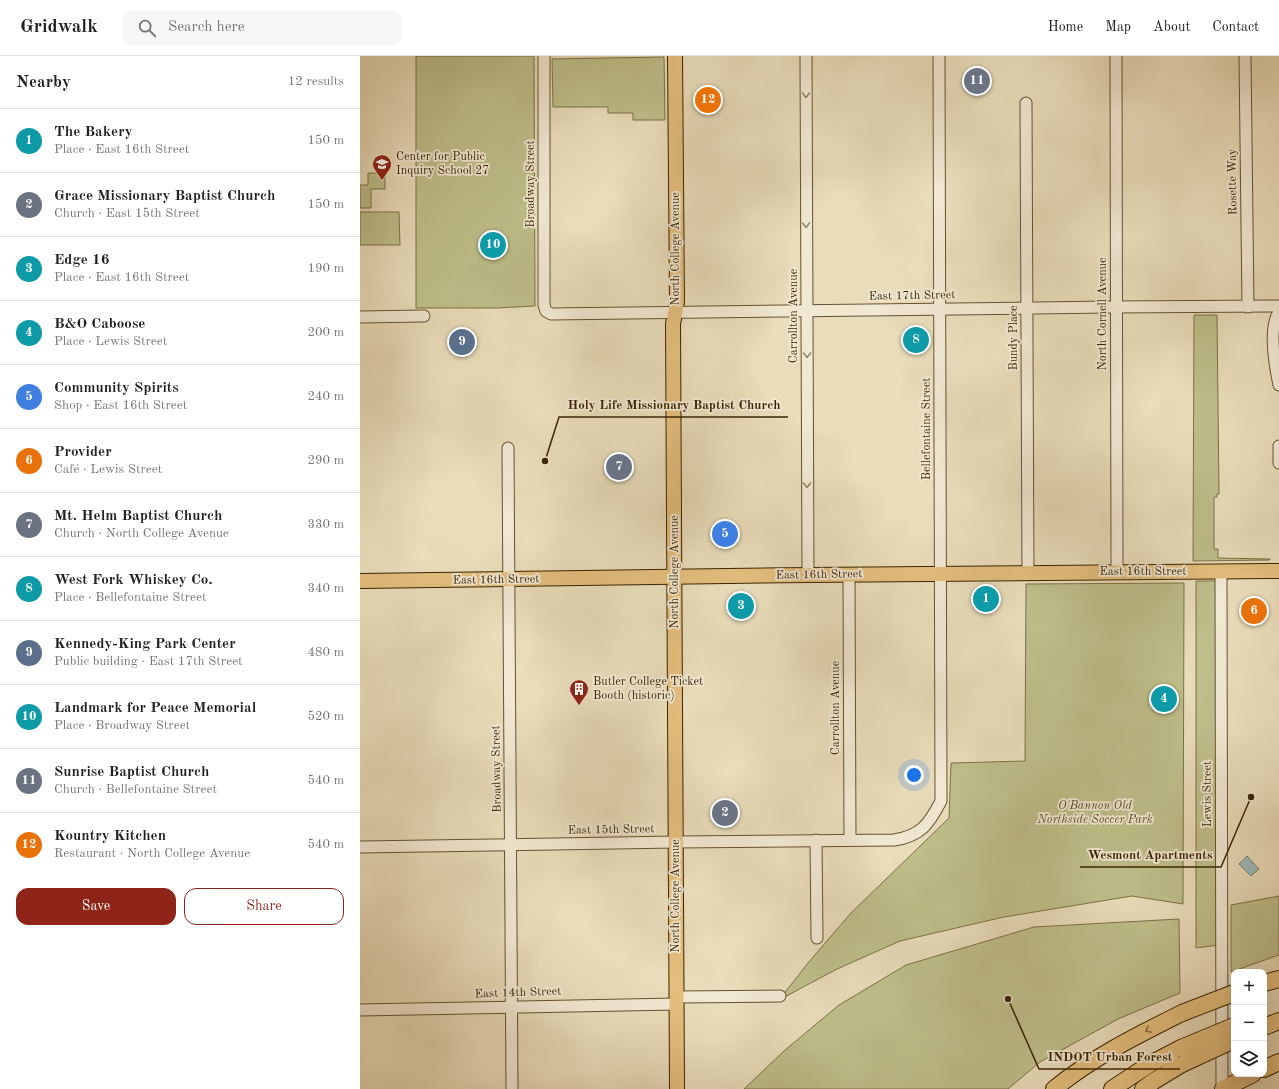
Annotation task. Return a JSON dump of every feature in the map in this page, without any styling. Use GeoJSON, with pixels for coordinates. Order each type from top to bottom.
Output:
{"type":"FeatureCollection","features":[{"type":"Feature","properties":{"kind":"highway"},"geometry":{"type":"LineString","coordinates":[[1267,983],[1279,979]]}},
{"type":"Feature","properties":{"kind":"highway"},"geometry":{"type":"LineString","coordinates":[[1054,1089],[1086,1066],[1146,1031],[1182,1013],[1231,994]]}},
{"type":"Feature","properties":{"kind":"highway"},"geometry":{"type":"LineString","coordinates":[[1267,1015],[1279,1012]]}},
{"type":"Feature","properties":{"kind":"highway"},"geometry":{"type":"LineString","coordinates":[[1267,1026],[1279,1021]]}},
{"type":"Feature","properties":{"kind":"highway"},"geometry":{"type":"LineString","coordinates":[[1112,1089],[1150,1064],[1181,1048],[1231,1027]]}},
{"type":"Feature","properties":{"kind":"highway"},"geometry":{"type":"LineString","coordinates":[[1143,1089],[1182,1064],[1232,1041]]}},
{"type":"Feature","properties":{"kind":"highway"},"geometry":{"type":"LineString","coordinates":[[1267,1068],[1279,1062]]}},
{"type":"Feature","properties":{"kind":"highway"},"geometry":{"type":"LineString","coordinates":[[1227,1087],[1247,1077]]}},
{"type":"Feature","properties":{"kind":"main road","name":"North College Avenue"},"geometry":{"type":"LineString","coordinates":[[675,56],[677,294],[673,324],[677,1089]]}},
{"type":"Feature","properties":{"kind":"main road","name":"East 16th Street"},"geometry":{"type":"LineString","coordinates":[[360,582],[808,575],[1279,571]]}},
{"type":"Feature","properties":{"kind":"street","name":"Broadway Street"},"geometry":{"type":"LineString","coordinates":[[544,56],[544,305],[546,311]]}},
{"type":"Feature","properties":{"kind":"street","name":"Carrollton Avenue"},"geometry":{"type":"LineString","coordinates":[[806,56],[808,575]]}},
{"type":"Feature","properties":{"kind":"street","name":"Bellefontaine Street"},"geometry":{"type":"LineString","coordinates":[[939,56],[941,801]]}},
{"type":"Feature","properties":{"kind":"street","name":"North Cornell Avenue"},"geometry":{"type":"LineString","coordinates":[[1116,56],[1117,572]]}},
{"type":"Feature","properties":{"kind":"street","name":"Rosette Way"},"geometry":{"type":"LineString","coordinates":[[1245,56],[1248,307]]}},
{"type":"Feature","properties":{"kind":"street","name":"Bundy Place"},"geometry":{"type":"LineString","coordinates":[[1026,103],[1028,573]]}},
{"type":"Feature","properties":{"kind":"street","name":"East 17th Street"},"geometry":{"type":"LineString","coordinates":[[546,311],[552,314],[1279,306]]}},
{"type":"Feature","properties":{"kind":"street"},"geometry":{"type":"LineString","coordinates":[[1279,312],[1275,318],[1274,334],[1275,365],[1279,385]]}},
{"type":"Feature","properties":{"kind":"street"},"geometry":{"type":"LineString","coordinates":[[360,317],[424,316]]}},
{"type":"Feature","properties":{"kind":"street"},"geometry":{"type":"LineString","coordinates":[[1279,446],[1279,463]]}},
{"type":"Feature","properties":{"kind":"street","name":"Broadway Street"},"geometry":{"type":"LineString","coordinates":[[508,448],[512,1089]]}},
{"type":"Feature","properties":{"kind":"street","name":"Lewis Street"},"geometry":{"type":"LineString","coordinates":[[1221,572],[1227,1087]]}},
{"type":"Feature","properties":{"kind":"street","name":"Carrollton Avenue"},"geometry":{"type":"LineString","coordinates":[[848,575],[850,840]]}},
{"type":"Feature","properties":{"kind":"street","name":"East 15th Street"},"geometry":{"type":"LineString","coordinates":[[360,848],[676,842],[894,840],[918,832],[928,824],[941,801]]}},
{"type":"Feature","properties":{"kind":"street"},"geometry":{"type":"LineString","coordinates":[[816,840],[817,938]]}},
{"type":"Feature","properties":{"kind":"street","name":"East 14th Street"},"geometry":{"type":"LineString","coordinates":[[360,1010],[577,1005],[780,996]]}},
{"type":"Feature","properties":{"kind":"green space"},"geometry":{"type":"Polygon","coordinates":[[[416,56],[534,56],[535,306],[497,308],[416,308],[416,56]]]}},
{"type":"Feature","properties":{"kind":"green space"},"geometry":{"type":"Polygon","coordinates":[[[664,57],[665,120],[633,120],[633,113],[608,113],[608,107],[553,107],[552,59],[664,57]]]}},
{"type":"Feature","properties":{"kind":"green space"},"geometry":{"type":"Polygon","coordinates":[[[368,173],[385,173],[385,189],[371,189],[371,208],[360,208],[360,185],[368,185],[368,173]]]}},
{"type":"Feature","properties":{"kind":"green space"},"geometry":{"type":"Polygon","coordinates":[[[360,212],[399,212],[400,245],[360,245],[360,212]]]}},
{"type":"Feature","properties":{"kind":"green space"},"geometry":{"type":"Polygon","coordinates":[[[1194,315],[1217,315],[1219,494],[1217,494],[1217,497],[1214,497],[1214,549],[1218,549],[1218,558],[1270,560],[1193,561],[1194,315]]]}},
{"type":"Feature","properties":{"kind":"green space"},"geometry":{"type":"Polygon","coordinates":[[[1196,581],[1216,581],[1219,945],[1196,948],[1196,581]]]}},
{"type":"Feature","properties":{"kind":"green space","name":"O'Bannon Old Northside Soccer Park"},"geometry":{"type":"Polygon","coordinates":[[[1184,583],[1183,904],[1132,896],[1004,917],[900,941],[837,969],[779,1000],[808,963],[851,913],[949,818],[951,763],[1025,761],[1026,584],[1184,583]]]}},
{"type":"Feature","properties":{"kind":"green space"},"geometry":{"type":"Polygon","coordinates":[[[1279,896],[1279,955],[1239,969],[1231,969],[1231,905],[1279,896]]]}},
{"type":"Feature","properties":{"kind":"green space"},"geometry":{"type":"Polygon","coordinates":[[[1179,919],[1180,993],[1118,1019],[1040,1062],[1008,1089],[744,1089],[784,1051],[839,1005],[906,965],[1034,927],[1179,919]]]}},
{"type":"Feature","properties":{"kind":"water"},"geometry":{"type":"Polygon","coordinates":[[[1247,856],[1259,869],[1251,876],[1239,864],[1247,856]]]}},
{"type":"Feature","properties":{"kind":"place","name":"Sunrise Baptist Church"},"geometry":{"type":"Point","coordinates":[977,81]}},
{"type":"Feature","properties":{"kind":"place","name":"Kountry Kitchen"},"geometry":{"type":"Point","coordinates":[708,100]}},
{"type":"Feature","properties":{"kind":"place","name":"Center for Public Inquiry School 27"},"geometry":{"type":"Point","coordinates":[382,181]}},
{"type":"Feature","properties":{"kind":"place","name":"Landmark for Peace Memorial"},"geometry":{"type":"Point","coordinates":[493,245]}},
{"type":"Feature","properties":{"kind":"place","name":"West Fork Whiskey Co."},"geometry":{"type":"Point","coordinates":[916,340]}},
{"type":"Feature","properties":{"kind":"place","name":"Kennedy-King Park Center"},"geometry":{"type":"Point","coordinates":[462,342]}},
{"type":"Feature","properties":{"kind":"place","name":"Holy Life Missionary Baptist Church"},"geometry":{"type":"Point","coordinates":[545,461]}},
{"type":"Feature","properties":{"kind":"place","name":"Mt. Helm Baptist Church"},"geometry":{"type":"Point","coordinates":[619,467]}},
{"type":"Feature","properties":{"kind":"place","name":"Community Spirits"},"geometry":{"type":"Point","coordinates":[725,534]}},
{"type":"Feature","properties":{"kind":"place","name":"The Bakery"},"geometry":{"type":"Point","coordinates":[986,599]}},
{"type":"Feature","properties":{"kind":"place","name":"Edge 16"},"geometry":{"type":"Point","coordinates":[741,606]}},
{"type":"Feature","properties":{"kind":"place","name":"Provider"},"geometry":{"type":"Point","coordinates":[1254,611]}},
{"type":"Feature","properties":{"kind":"place","name":"B&O Caboose"},"geometry":{"type":"Point","coordinates":[1164,699]}},
{"type":"Feature","properties":{"kind":"place","name":"Butler College Ticket Booth (historic)"},"geometry":{"type":"Point","coordinates":[579,706]}},
{"type":"Feature","properties":{"kind":"place","name":"Wesmont Apartments"},"geometry":{"type":"Point","coordinates":[1251,797]}},
{"type":"Feature","properties":{"kind":"place","name":"Grace Missionary Baptist Church"},"geometry":{"type":"Point","coordinates":[725,813]}},
{"type":"Feature","properties":{"kind":"place","name":"INDOT Urban Forest"},"geometry":{"type":"Point","coordinates":[1008,999]}}]}
